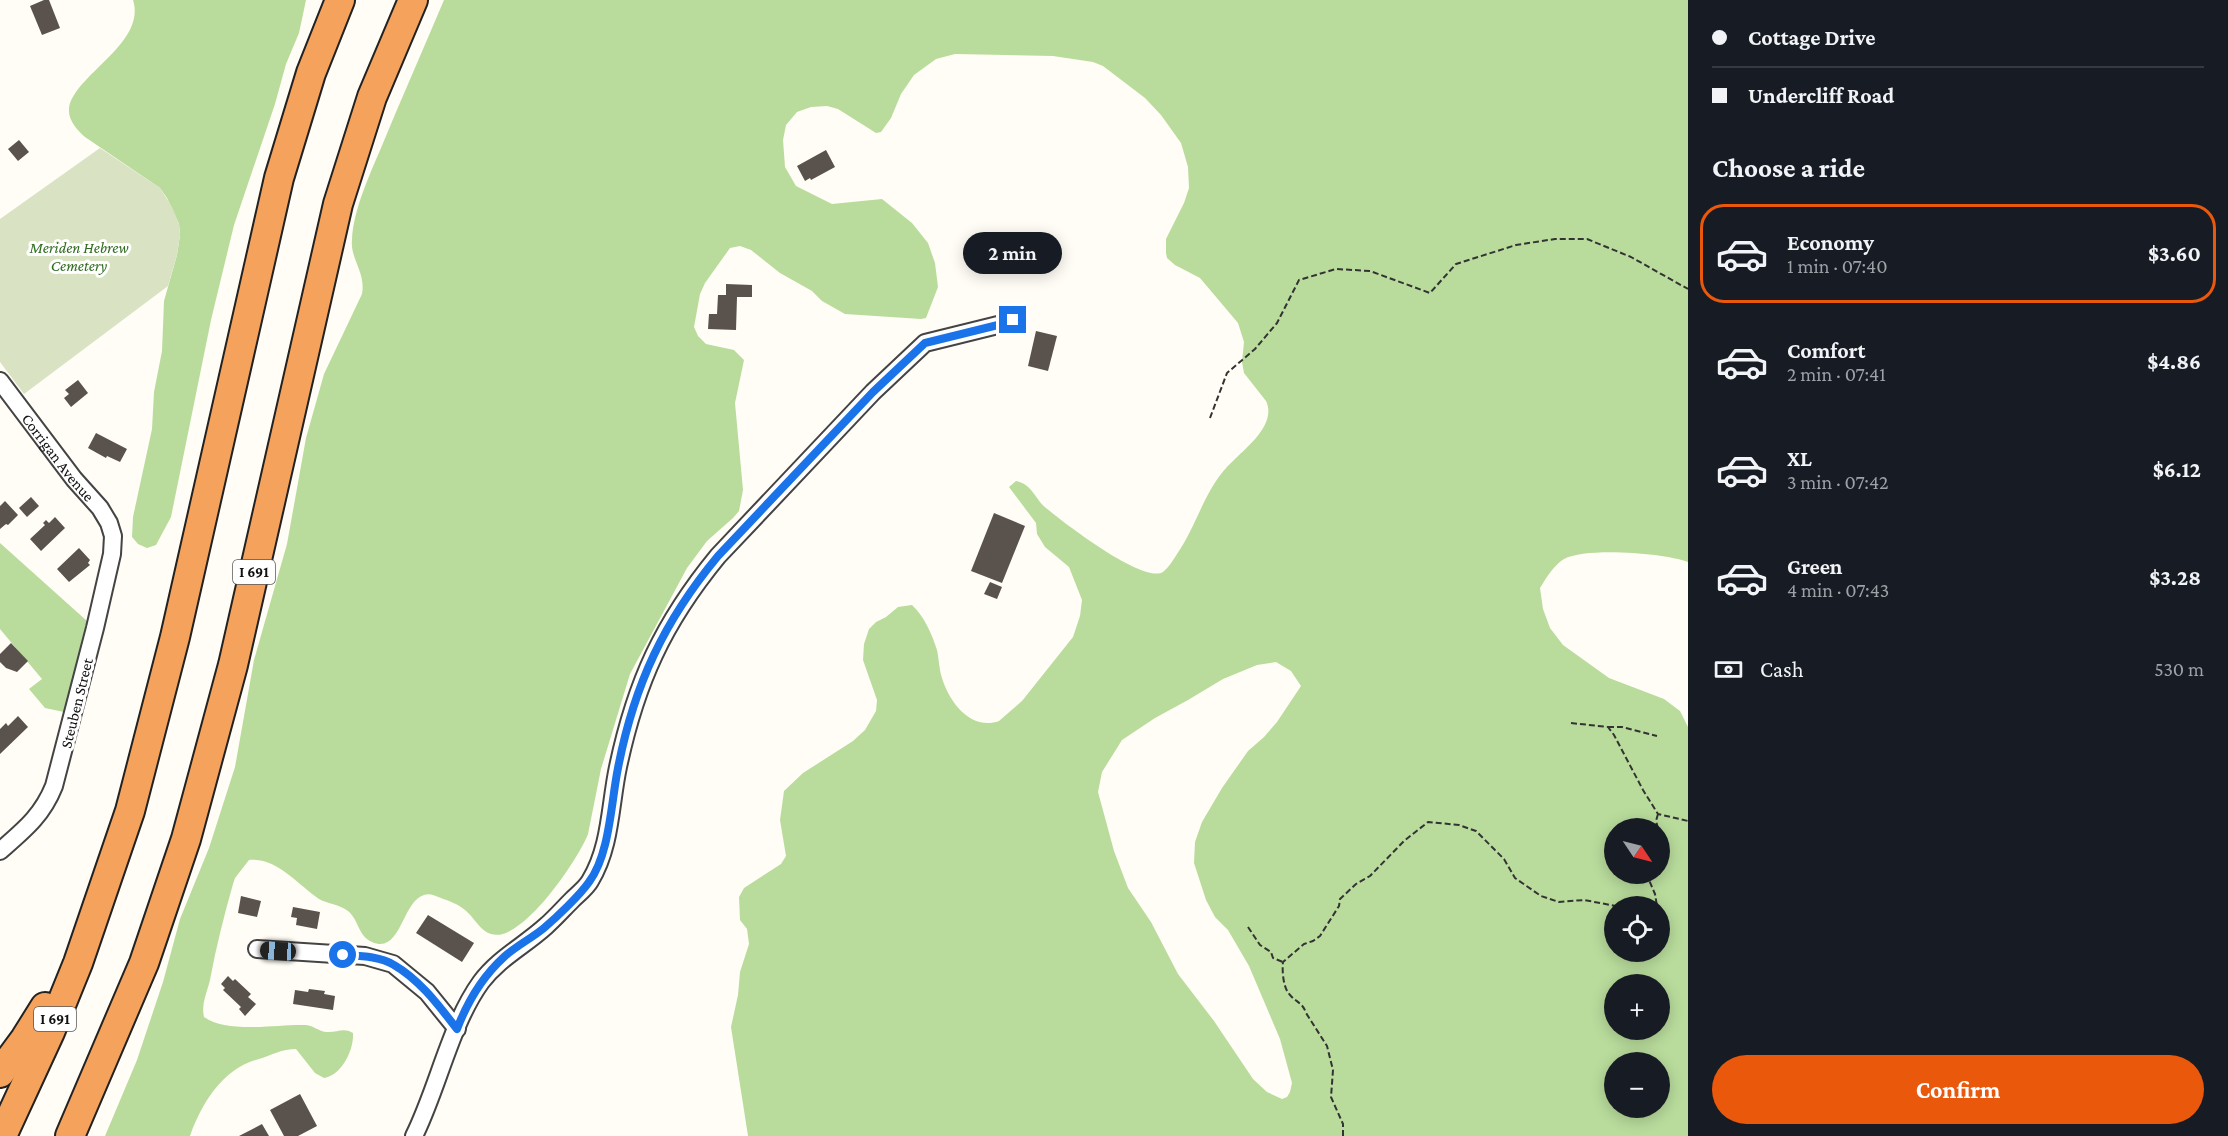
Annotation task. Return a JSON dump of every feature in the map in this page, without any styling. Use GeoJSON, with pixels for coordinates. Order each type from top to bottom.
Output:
{"type":"FeatureCollection","features":[{"type":"Feature","properties":{"kind":"highway","name":"I 691"},"geometry":{"type":"LineString","coordinates":[[2,1136],[58,1013],[101,899],[130,811],[157,715],[285,155],[310,73],[340,0]]}},
{"type":"Feature","properties":{"kind":"highway","name":"I 691"},"geometry":{"type":"LineString","coordinates":[[70,1136],[147,956],[186,839],[233,665],[338,204],[372,97],[413,0]]}},
{"type":"Feature","properties":{"kind":"highway"},"geometry":{"type":"LineString","coordinates":[[0,1073],[42,1013],[77,935],[101,899]]}},
{"type":"Feature","properties":{"kind":"street"},"geometry":{"type":"LineString","coordinates":[[414,1136],[463,1013],[481,982],[504,957],[546,927],[590,882],[605,847],[618,768],[634,704],[668,624],[694,585],[718,556],[865,399],[925,343],[1013,320]]}},
{"type":"Feature","properties":{"kind":"street","name":"Corrigan Avenue"},"geometry":{"type":"LineString","coordinates":[[0,381],[99,508],[109,523],[113,536]]}},
{"type":"Feature","properties":{"kind":"street","name":"Steuben Street"},"geometry":{"type":"LineString","coordinates":[[0,851],[35,820],[46,805],[54,786],[95,628],[112,554],[113,536]]}},
{"type":"Feature","properties":{"kind":"street"},"geometry":{"type":"LineString","coordinates":[[257,950],[365,956],[393,964],[428,992],[457,1029]]}},
{"type":"Feature","properties":{"kind":"path"},"geometry":{"type":"LineString","coordinates":[[1210,418],[1227,373],[1255,350],[1277,323],[1299,280],[1336,269],[1370,272],[1430,294],[1456,264],[1516,245],[1555,239],[1587,239],[1631,257],[1688,289]]}},
{"type":"Feature","properties":{"kind":"path"},"geometry":{"type":"LineString","coordinates":[[1571,723],[1622,727],[1657,736]]}},
{"type":"Feature","properties":{"kind":"path"},"geometry":{"type":"LineString","coordinates":[[1608,727],[1642,790],[1658,814],[1688,821]]}},
{"type":"Feature","properties":{"kind":"path"},"geometry":{"type":"LineString","coordinates":[[1657,818],[1658,814]]}},
{"type":"Feature","properties":{"kind":"path"},"geometry":{"type":"LineString","coordinates":[[1343,1136],[1343,1125],[1331,1097],[1334,1070],[1327,1046],[1304,1008],[1289,995],[1282,970],[1283,962],[1304,944],[1320,936],[1339,906],[1340,899],[1356,884],[1370,876],[1404,841],[1428,822],[1459,825],[1476,831],[1504,859],[1515,878],[1541,896],[1559,902],[1584,900],[1604,904]]}},
{"type":"Feature","properties":{"kind":"path"},"geometry":{"type":"LineString","coordinates":[[1248,927],[1260,945],[1270,952],[1273,958],[1283,962]]}},
{"type":"Feature","properties":{"kind":"green space"},"geometry":{"type":"Polygon","coordinates":[[[133,0],[306,0],[299,33],[286,64],[275,104],[234,225],[211,320],[171,517],[156,545],[147,548],[138,544],[132,537],[133,517],[152,429],[154,392],[162,351],[164,301],[177,255],[179,224],[160,188],[85,137],[74,124],[69,113],[73,97],[82,84],[120,45],[129,31],[134,16],[133,0]]]}},
{"type":"Feature","properties":{"kind":"green space"},"geometry":{"type":"Polygon","coordinates":[[[444,0],[1688,0],[1688,562],[1644,554],[1607,552],[1575,555],[1564,559],[1557,565],[1540,588],[1543,609],[1550,628],[1563,645],[1609,678],[1664,699],[1680,711],[1688,727],[1688,1136],[748,1136],[731,1027],[740,972],[749,944],[747,929],[740,920],[739,897],[744,888],[781,864],[786,856],[780,820],[784,791],[803,773],[853,741],[865,730],[876,711],[877,700],[863,660],[864,644],[869,629],[898,607],[912,605],[930,632],[937,650],[945,687],[956,705],[979,722],[999,721],[1022,701],[1073,637],[1080,616],[1082,600],[1069,567],[1045,547],[1037,534],[1036,523],[1009,487],[1016,481],[1026,485],[1055,515],[1085,538],[1122,561],[1153,573],[1163,572],[1184,542],[1215,482],[1259,434],[1267,418],[1266,401],[1244,373],[1242,362],[1244,342],[1238,323],[1200,278],[1175,265],[1167,258],[1166,239],[1189,188],[1188,167],[1181,143],[1161,115],[1145,98],[1103,66],[1093,62],[1053,56],[955,54],[936,59],[914,75],[881,132],[876,133],[838,109],[827,106],[811,107],[797,112],[786,125],[783,140],[785,167],[796,186],[832,204],[882,199],[912,223],[928,243],[935,263],[938,287],[926,318],[845,314],[822,301],[812,291],[780,273],[751,250],[740,246],[730,248],[705,283],[700,294],[694,327],[698,336],[706,344],[734,350],[744,360],[735,403],[743,490],[739,511],[707,541],[687,568],[630,674],[601,769],[588,834],[583,846],[548,897],[518,926],[504,934],[491,934],[459,906],[432,895],[424,895],[417,899],[389,941],[382,944],[367,939],[352,915],[345,909],[319,899],[278,867],[259,860],[249,860],[233,884],[203,1008],[204,1017],[214,1022],[239,1027],[305,1025],[326,1032],[349,1031],[353,1033],[353,1040],[346,1061],[336,1072],[324,1078],[315,1073],[296,1049],[282,1051],[246,1064],[224,1079],[207,1100],[190,1136],[105,1136],[137,1060],[163,982],[180,919],[209,848],[235,767],[254,660],[287,544],[306,438],[324,374],[362,294],[362,279],[352,247],[353,229],[358,206],[444,0]],[[1276,662],[1257,665],[1223,679],[1122,740],[1102,772],[1098,792],[1114,851],[1128,888],[1151,922],[1178,974],[1214,1021],[1253,1079],[1267,1092],[1282,1099],[1287,1097],[1292,1083],[1280,1039],[1249,966],[1228,930],[1215,917],[1206,900],[1194,863],[1195,842],[1202,822],[1222,788],[1248,751],[1277,722],[1301,686],[1291,671],[1276,662]]]}},
{"type":"Feature","properties":{"kind":"green space","name":"Meriden Hebrew Cemetery"},"geometry":{"type":"Polygon","coordinates":[[[100,148],[160,188],[172,207],[179,224],[180,235],[168,286],[24,394],[0,362],[0,219],[100,148]]]}},
{"type":"Feature","properties":{"kind":"green space"},"geometry":{"type":"Polygon","coordinates":[[[0,543],[87,621],[64,712],[45,708],[29,689],[42,679],[0,629],[0,543]]]}},
{"type":"Feature","properties":{"kind":"building"},"geometry":{"type":"Polygon","coordinates":[[[49,0],[60,28],[42,35],[30,6],[49,0]]]}},
{"type":"Feature","properties":{"kind":"building"},"geometry":{"type":"Polygon","coordinates":[[[19,140],[29,152],[18,161],[8,149],[19,140]]]}},
{"type":"Feature","properties":{"kind":"building"},"geometry":{"type":"Polygon","coordinates":[[[826,150],[835,167],[805,181],[797,166],[826,150]]]}},
{"type":"Feature","properties":{"kind":"building"},"geometry":{"type":"Polygon","coordinates":[[[726,284],[752,285],[752,297],[737,297],[736,330],[708,329],[709,314],[717,314],[718,295],[726,295],[726,284]]]}},
{"type":"Feature","properties":{"kind":"building"},"geometry":{"type":"Polygon","coordinates":[[[1036,331],[1057,336],[1048,371],[1028,366],[1036,331]]]}},
{"type":"Feature","properties":{"kind":"building"},"geometry":{"type":"Polygon","coordinates":[[[78,380],[88,393],[71,407],[64,398],[69,394],[65,390],[78,380]]]}},
{"type":"Feature","properties":{"kind":"building"},"geometry":{"type":"Polygon","coordinates":[[[96,433],[127,449],[120,462],[107,456],[106,458],[88,448],[96,433]]]}},
{"type":"Feature","properties":{"kind":"building"},"geometry":{"type":"Polygon","coordinates":[[[31,497],[39,506],[27,517],[19,508],[31,497]]]}},
{"type":"Feature","properties":{"kind":"building"},"geometry":{"type":"Polygon","coordinates":[[[5,501],[18,515],[0,529],[0,506],[5,501]]]}},
{"type":"Feature","properties":{"kind":"building"},"geometry":{"type":"Polygon","coordinates":[[[994,513],[1025,526],[1002,583],[971,571],[994,513]]]}},
{"type":"Feature","properties":{"kind":"building"},"geometry":{"type":"Polygon","coordinates":[[[55,517],[65,528],[41,551],[30,539],[45,525],[43,523],[46,520],[49,523],[55,517]]]}},
{"type":"Feature","properties":{"kind":"building"},"geometry":{"type":"Polygon","coordinates":[[[79,548],[90,560],[88,563],[90,565],[69,582],[57,569],[79,548]]]}},
{"type":"Feature","properties":{"kind":"building"},"geometry":{"type":"Polygon","coordinates":[[[990,582],[1002,587],[997,599],[984,594],[990,582]]]}},
{"type":"Feature","properties":{"kind":"building"},"geometry":{"type":"Polygon","coordinates":[[[11,643],[28,661],[17,672],[6,668],[0,662],[0,654],[11,643]]]}},
{"type":"Feature","properties":{"kind":"building"},"geometry":{"type":"Polygon","coordinates":[[[18,716],[28,727],[0,754],[0,729],[6,723],[8,726],[18,716]]]}},
{"type":"Feature","properties":{"kind":"building"},"geometry":{"type":"Polygon","coordinates":[[[241,896],[261,901],[257,917],[238,913],[241,896]]]}},
{"type":"Feature","properties":{"kind":"building"},"geometry":{"type":"Polygon","coordinates":[[[293,907],[320,912],[317,929],[296,925],[297,918],[291,917],[293,907]]]}},
{"type":"Feature","properties":{"kind":"building"},"geometry":{"type":"Polygon","coordinates":[[[428,915],[474,943],[462,962],[416,933],[428,915]]]}},
{"type":"Feature","properties":{"kind":"building"},"geometry":{"type":"Polygon","coordinates":[[[228,976],[233,981],[235,979],[251,994],[248,997],[256,1004],[245,1016],[239,1009],[241,1007],[223,990],[225,988],[221,984],[228,976]]]}},
{"type":"Feature","properties":{"kind":"building"},"geometry":{"type":"Polygon","coordinates":[[[309,989],[325,991],[324,994],[335,996],[333,1010],[293,1004],[295,990],[308,992],[309,989]]]}},
{"type":"Feature","properties":{"kind":"building"},"geometry":{"type":"Polygon","coordinates":[[[300,1094],[317,1126],[298,1136],[284,1136],[270,1110],[300,1094]]]}},
{"type":"Feature","properties":{"kind":"building"},"geometry":{"type":"Polygon","coordinates":[[[262,1124],[269,1136],[239,1136],[262,1124]]]}},
{"type":"Feature","properties":{"kind":"route"},"geometry":{"type":"LineString","coordinates":[[343,955],[365,956],[393,964],[428,992],[457,1029],[463,1013],[481,982],[504,957],[546,927],[590,882],[605,847],[618,768],[634,704],[668,624],[694,585],[718,556],[873,392],[925,343],[1013,320]]}}]}
